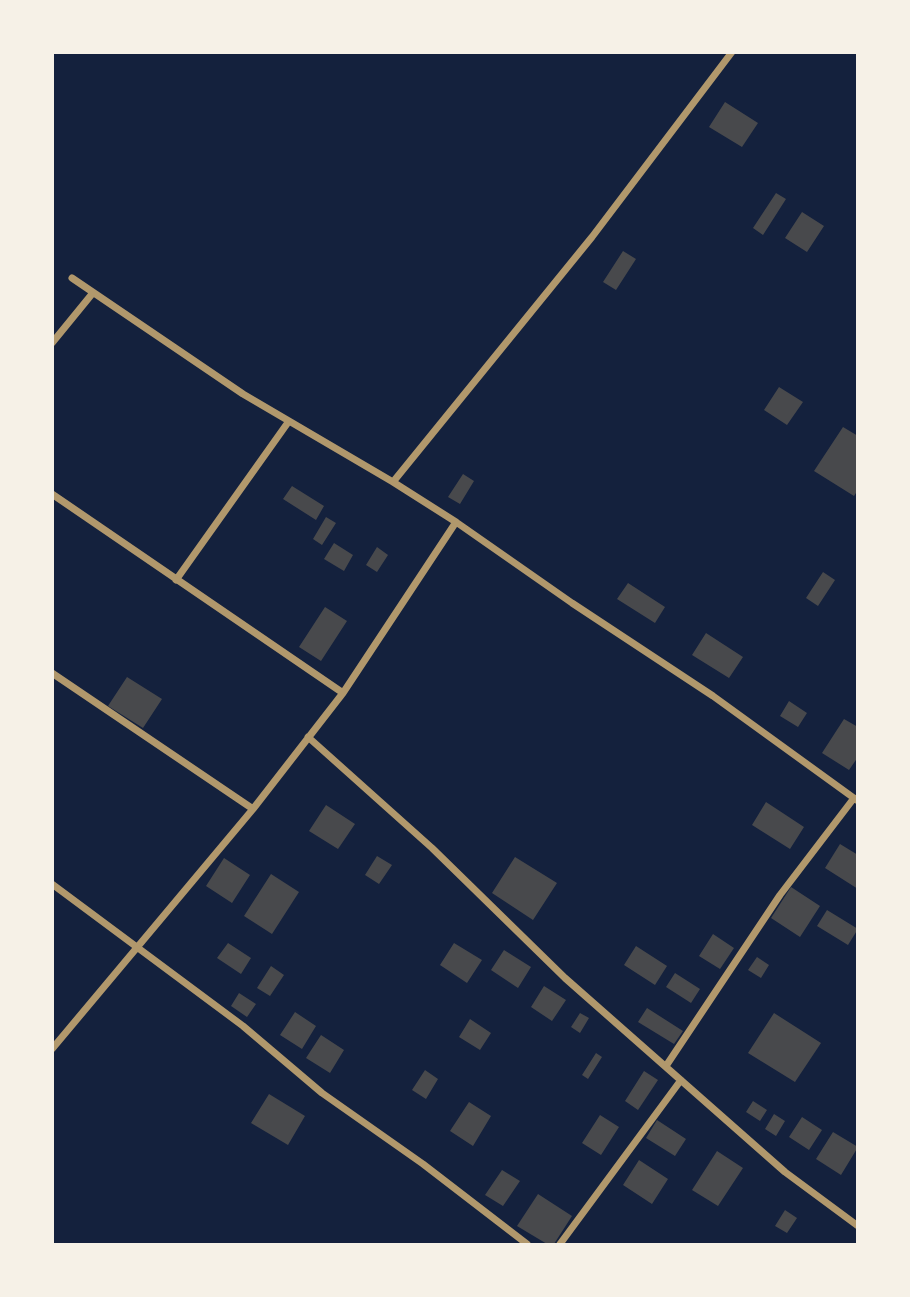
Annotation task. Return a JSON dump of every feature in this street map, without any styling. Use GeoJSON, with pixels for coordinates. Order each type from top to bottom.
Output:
{"type":"FeatureCollection","features":[{"type":"Feature","properties":{"kind":"street"},"geometry":{"type":"LineString","coordinates":[[393,482],[592,237],[732,52]]}},
{"type":"Feature","properties":{"kind":"street"},"geometry":{"type":"LineString","coordinates":[[72,278],[232,387],[456,522],[713,696],[856,799],[780,895],[666,1066]]}},
{"type":"Feature","properties":{"kind":"street"},"geometry":{"type":"LineString","coordinates":[[52,343],[92,294]]}},
{"type":"Feature","properties":{"kind":"street"},"geometry":{"type":"LineString","coordinates":[[177,580],[289,421]]}},
{"type":"Feature","properties":{"kind":"street"},"geometry":{"type":"LineString","coordinates":[[52,494],[342,693]]}},
{"type":"Feature","properties":{"kind":"street"},"geometry":{"type":"LineString","coordinates":[[52,1049],[253,808],[342,693],[456,522]]}},
{"type":"Feature","properties":{"kind":"street"},"geometry":{"type":"LineString","coordinates":[[52,673],[253,808]]}},
{"type":"Feature","properties":{"kind":"street"},"geometry":{"type":"LineString","coordinates":[[308,737],[432,849],[565,978],[785,1172],[858,1226]]}},
{"type":"Feature","properties":{"kind":"street"},"geometry":{"type":"LineString","coordinates":[[52,884],[243,1027],[322,1093],[423,1164],[527,1244]]}},
{"type":"Feature","properties":{"kind":"street"},"geometry":{"type":"LineString","coordinates":[[559,1244],[681,1080]]}},
{"type":"Feature","properties":{"kind":"building"},"geometry":{"type":"Polygon","coordinates":[[[725,102],[758,123],[742,147],[709,127],[725,102]]]}},
{"type":"Feature","properties":{"kind":"building"},"geometry":{"type":"Polygon","coordinates":[[[776,193],[786,199],[763,235],[753,228],[776,193]]]}},
{"type":"Feature","properties":{"kind":"building"},"geometry":{"type":"Polygon","coordinates":[[[802,212],[824,226],[807,252],[785,238],[802,212]]]}},
{"type":"Feature","properties":{"kind":"building"},"geometry":{"type":"Polygon","coordinates":[[[623,251],[636,259],[616,290],[603,282],[623,251]]]}},
{"type":"Feature","properties":{"kind":"building"},"geometry":{"type":"Polygon","coordinates":[[[779,387],[803,402],[787,425],[764,410],[779,387]]]}},
{"type":"Feature","properties":{"kind":"building"},"geometry":{"type":"Polygon","coordinates":[[[843,427],[858,436],[858,490],[854,496],[814,471],[843,427]]]}},
{"type":"Feature","properties":{"kind":"building"},"geometry":{"type":"Polygon","coordinates":[[[463,474],[474,481],[460,504],[448,497],[463,474]]]}},
{"type":"Feature","properties":{"kind":"building"},"geometry":{"type":"Polygon","coordinates":[[[292,486],[324,506],[316,520],[283,499],[292,486]]]}},
{"type":"Feature","properties":{"kind":"building"},"geometry":{"type":"Polygon","coordinates":[[[326,517],[336,523],[322,545],[313,539],[326,517]]]}},
{"type":"Feature","properties":{"kind":"building"},"geometry":{"type":"Polygon","coordinates":[[[334,543],[353,555],[344,571],[324,559],[334,543]]]}},
{"type":"Feature","properties":{"kind":"building"},"geometry":{"type":"Polygon","coordinates":[[[377,547],[388,555],[377,572],[366,565],[377,547]]]}},
{"type":"Feature","properties":{"kind":"building"},"geometry":{"type":"Polygon","coordinates":[[[823,572],[835,580],[818,606],[806,598],[823,572]]]}},
{"type":"Feature","properties":{"kind":"building"},"geometry":{"type":"Polygon","coordinates":[[[628,583],[665,607],[655,623],[617,599],[628,583]]]}},
{"type":"Feature","properties":{"kind":"building"},"geometry":{"type":"Polygon","coordinates":[[[325,607],[347,621],[321,661],[299,647],[325,607]]]}},
{"type":"Feature","properties":{"kind":"building"},"geometry":{"type":"Polygon","coordinates":[[[706,633],[743,657],[729,678],[692,655],[706,633]]]}},
{"type":"Feature","properties":{"kind":"building"},"geometry":{"type":"Polygon","coordinates":[[[127,677],[162,699],[143,728],[108,706],[127,677]]]}},
{"type":"Feature","properties":{"kind":"building"},"geometry":{"type":"Polygon","coordinates":[[[789,701],[807,713],[798,727],[780,716],[789,701]]]}},
{"type":"Feature","properties":{"kind":"building"},"geometry":{"type":"Polygon","coordinates":[[[844,719],[858,727],[858,757],[849,770],[822,753],[844,719]]]}},
{"type":"Feature","properties":{"kind":"building"},"geometry":{"type":"Polygon","coordinates":[[[766,802],[804,827],[790,849],[752,825],[766,802]]]}},
{"type":"Feature","properties":{"kind":"building"},"geometry":{"type":"Polygon","coordinates":[[[326,805],[355,824],[338,849],[309,831],[326,805]]]}},
{"type":"Feature","properties":{"kind":"building"},"geometry":{"type":"Polygon","coordinates":[[[840,844],[858,855],[858,889],[825,868],[840,844]]]}},
{"type":"Feature","properties":{"kind":"building"},"geometry":{"type":"Polygon","coordinates":[[[377,856],[392,865],[379,884],[365,875],[377,856]]]}},
{"type":"Feature","properties":{"kind":"building"},"geometry":{"type":"Polygon","coordinates":[[[515,857],[557,883],[533,920],[492,893],[515,857]]]}},
{"type":"Feature","properties":{"kind":"building"},"geometry":{"type":"Polygon","coordinates":[[[224,858],[250,875],[232,903],[206,886],[224,858]]]}},
{"type":"Feature","properties":{"kind":"building"},"geometry":{"type":"Polygon","coordinates":[[[271,874],[299,892],[272,934],[244,916],[271,874]]]}},
{"type":"Feature","properties":{"kind":"building"},"geometry":{"type":"Polygon","coordinates":[[[791,887],[820,906],[800,937],[771,918],[791,887]]]}},
{"type":"Feature","properties":{"kind":"building"},"geometry":{"type":"Polygon","coordinates":[[[827,910],[858,929],[848,945],[817,926],[827,910]]]}},
{"type":"Feature","properties":{"kind":"building"},"geometry":{"type":"Polygon","coordinates":[[[713,934],[734,948],[720,969],[699,956],[713,934]]]}},
{"type":"Feature","properties":{"kind":"building"},"geometry":{"type":"Polygon","coordinates":[[[228,943],[251,958],[241,974],[217,958],[228,943]]]}},
{"type":"Feature","properties":{"kind":"building"},"geometry":{"type":"Polygon","coordinates":[[[454,943],[482,960],[467,983],[440,965],[454,943]]]}},
{"type":"Feature","properties":{"kind":"building"},"geometry":{"type":"Polygon","coordinates":[[[636,946],[667,966],[655,985],[624,965],[636,946]]]}},
{"type":"Feature","properties":{"kind":"building"},"geometry":{"type":"Polygon","coordinates":[[[504,950],[531,967],[518,988],[491,970],[504,950]]]}},
{"type":"Feature","properties":{"kind":"building"},"geometry":{"type":"Polygon","coordinates":[[[757,957],[769,965],[761,978],[748,970],[757,957]]]}},
{"type":"Feature","properties":{"kind":"building"},"geometry":{"type":"Polygon","coordinates":[[[271,966],[284,975],[270,996],[257,988],[271,966]]]}},
{"type":"Feature","properties":{"kind":"building"},"geometry":{"type":"Polygon","coordinates":[[[675,973],[700,989],[691,1003],[666,987],[675,973]]]}},
{"type":"Feature","properties":{"kind":"building"},"geometry":{"type":"Polygon","coordinates":[[[544,986],[566,1000],[552,1021],[531,1007],[544,986]]]}},
{"type":"Feature","properties":{"kind":"building"},"geometry":{"type":"Polygon","coordinates":[[[239,993],[256,1004],[247,1017],[231,1006],[239,993]]]}},
{"type":"Feature","properties":{"kind":"building"},"geometry":{"type":"Polygon","coordinates":[[[647,1008],[683,1031],[674,1044],[638,1022],[647,1008]]]}},
{"type":"Feature","properties":{"kind":"building"},"geometry":{"type":"Polygon","coordinates":[[[295,1012],[316,1026],[302,1049],[280,1035],[295,1012]]]}},
{"type":"Feature","properties":{"kind":"building"},"geometry":{"type":"Polygon","coordinates":[[[580,1013],[589,1018],[580,1033],[571,1027],[580,1013]]]}},
{"type":"Feature","properties":{"kind":"building"},"geometry":{"type":"Polygon","coordinates":[[[774,1013],[821,1043],[795,1082],[748,1053],[774,1013]]]}},
{"type":"Feature","properties":{"kind":"building"},"geometry":{"type":"Polygon","coordinates":[[[470,1019],[491,1033],[480,1050],[459,1037],[470,1019]]]}},
{"type":"Feature","properties":{"kind":"building"},"geometry":{"type":"Polygon","coordinates":[[[321,1035],[344,1050],[330,1073],[306,1058],[321,1035]]]}},
{"type":"Feature","properties":{"kind":"building"},"geometry":{"type":"Polygon","coordinates":[[[596,1053],[602,1057],[588,1079],[582,1075],[596,1053]]]}},
{"type":"Feature","properties":{"kind":"building"},"geometry":{"type":"Polygon","coordinates":[[[425,1070],[438,1079],[426,1099],[412,1090],[425,1070]]]}},
{"type":"Feature","properties":{"kind":"building"},"geometry":{"type":"Polygon","coordinates":[[[644,1071],[658,1080],[638,1110],[625,1101],[644,1071]]]}},
{"type":"Feature","properties":{"kind":"building"},"geometry":{"type":"Polygon","coordinates":[[[269,1094],[305,1116],[288,1145],[251,1123],[269,1094]]]}},
{"type":"Feature","properties":{"kind":"building"},"geometry":{"type":"Polygon","coordinates":[[[753,1101],[767,1110],[760,1121],[746,1112],[753,1101]]]}},
{"type":"Feature","properties":{"kind":"building"},"geometry":{"type":"Polygon","coordinates":[[[469,1102],[491,1116],[473,1146],[450,1131],[469,1102]]]}},
{"type":"Feature","properties":{"kind":"building"},"geometry":{"type":"Polygon","coordinates":[[[774,1114],[785,1121],[776,1136],[765,1129],[774,1114]]]}},
{"type":"Feature","properties":{"kind":"building"},"geometry":{"type":"Polygon","coordinates":[[[600,1115],[619,1127],[601,1155],[582,1143],[600,1115]]]}},
{"type":"Feature","properties":{"kind":"building"},"geometry":{"type":"Polygon","coordinates":[[[802,1117],[822,1130],[809,1150],[789,1137],[802,1117]]]}},
{"type":"Feature","properties":{"kind":"building"},"geometry":{"type":"Polygon","coordinates":[[[657,1120],[686,1139],[675,1156],[646,1138],[657,1120]]]}},
{"type":"Feature","properties":{"kind":"building"},"geometry":{"type":"Polygon","coordinates":[[[833,1132],[858,1147],[841,1175],[816,1159],[833,1132]]]}},
{"type":"Feature","properties":{"kind":"building"},"geometry":{"type":"Polygon","coordinates":[[[717,1151],[743,1168],[718,1206],[692,1190],[717,1151]]]}},
{"type":"Feature","properties":{"kind":"building"},"geometry":{"type":"Polygon","coordinates":[[[639,1160],[668,1179],[652,1204],[623,1185],[639,1160]]]}},
{"type":"Feature","properties":{"kind":"building"},"geometry":{"type":"Polygon","coordinates":[[[502,1170],[520,1181],[503,1206],[485,1195],[502,1170]]]}},
{"type":"Feature","properties":{"kind":"building"},"geometry":{"type":"Polygon","coordinates":[[[538,1194],[572,1216],[554,1244],[547,1244],[517,1226],[538,1194]]]}},
{"type":"Feature","properties":{"kind":"building"},"geometry":{"type":"Polygon","coordinates":[[[785,1210],[797,1218],[787,1233],[775,1226],[785,1210]]]}}]}
